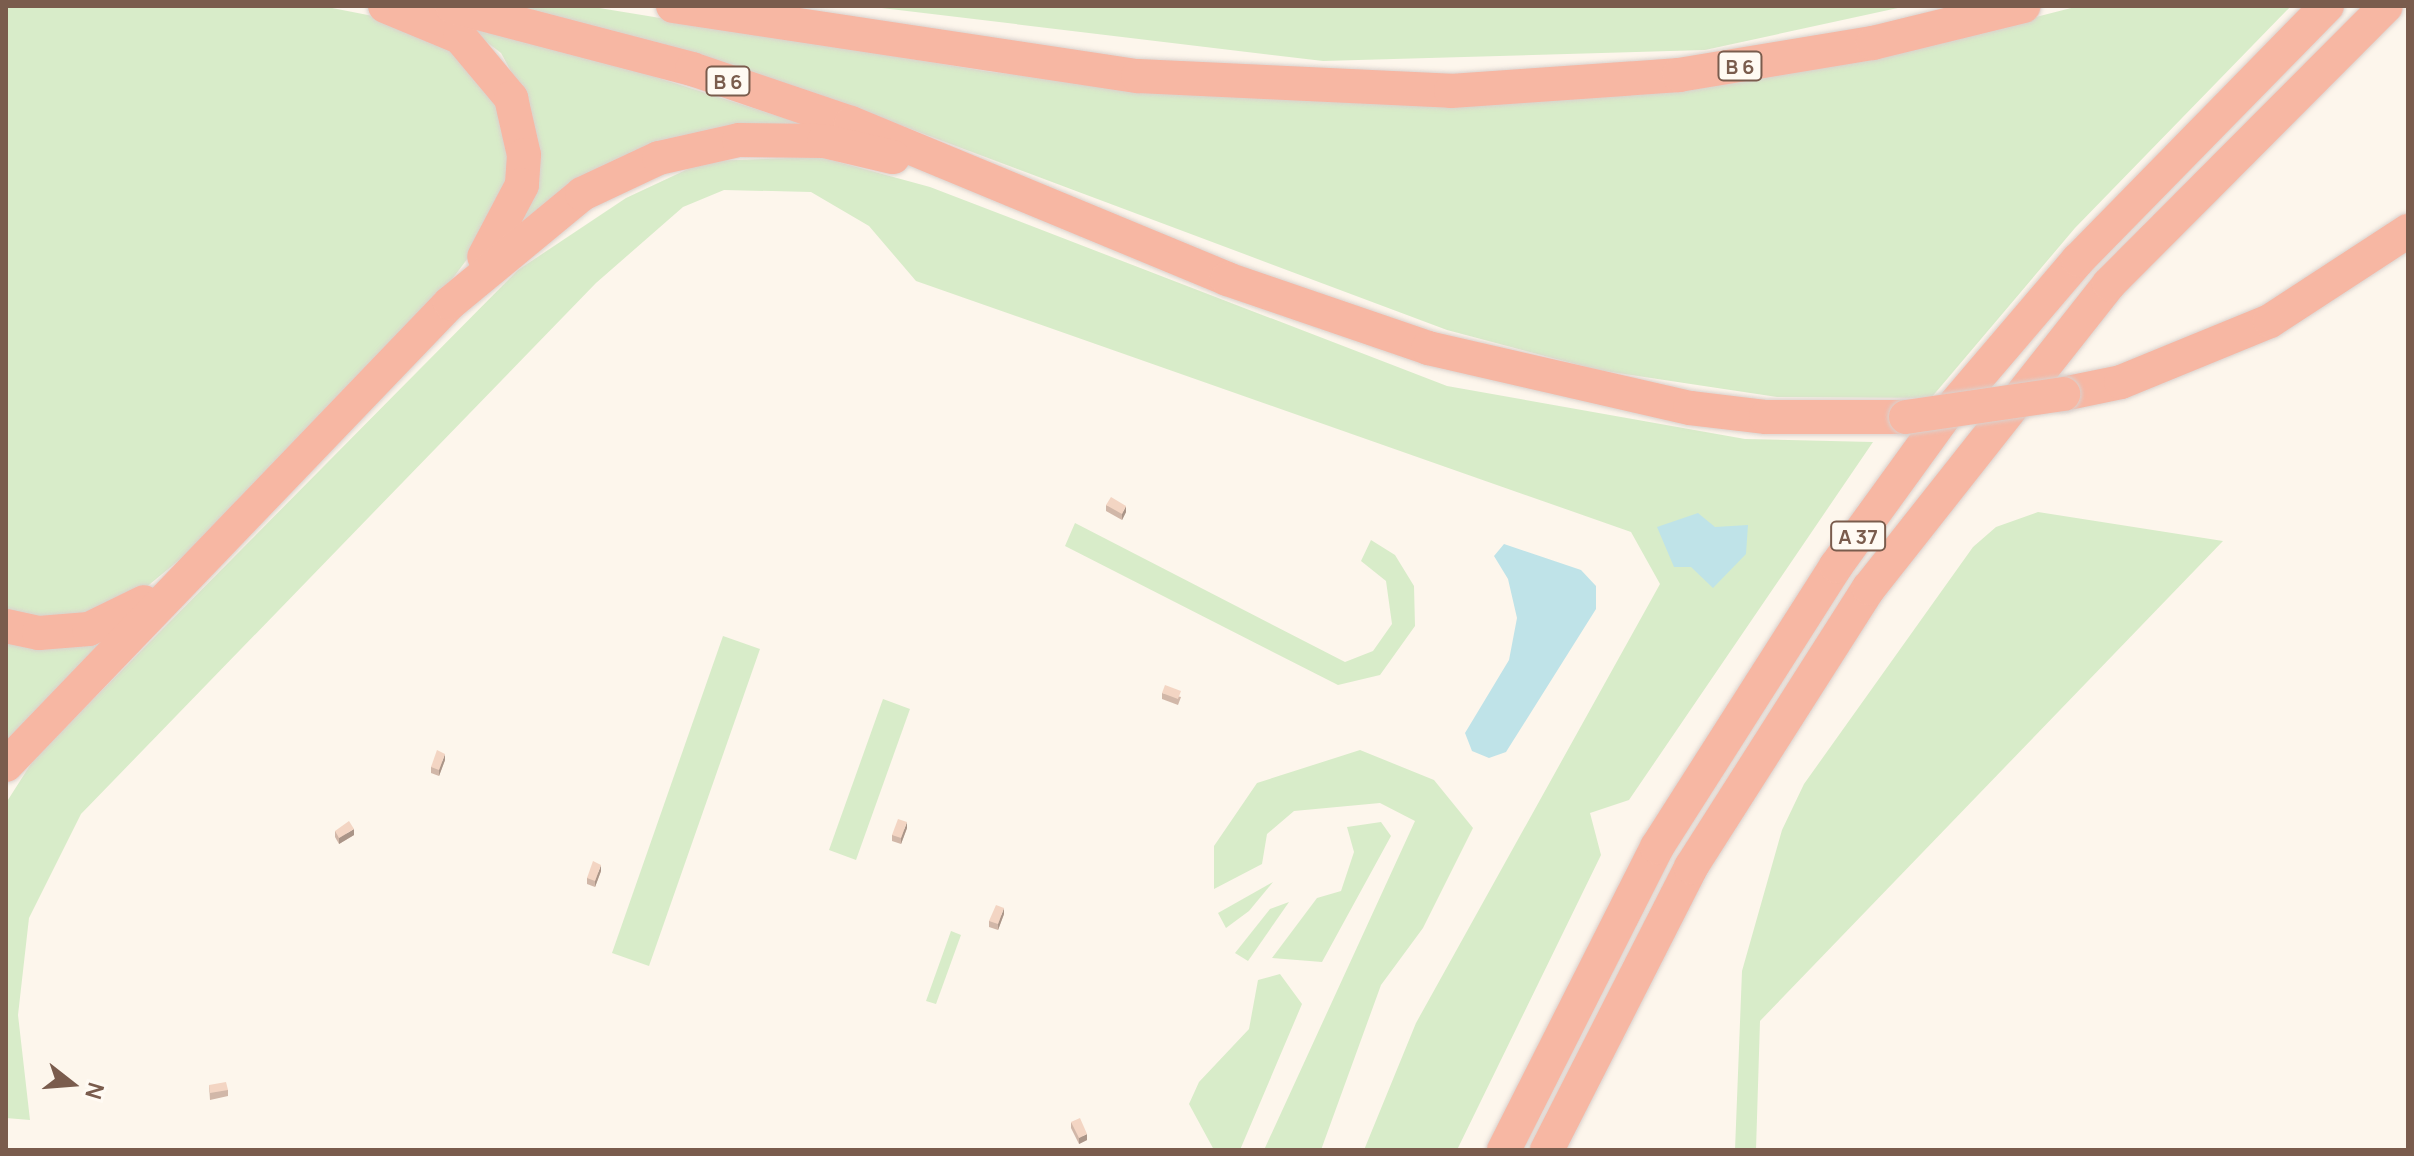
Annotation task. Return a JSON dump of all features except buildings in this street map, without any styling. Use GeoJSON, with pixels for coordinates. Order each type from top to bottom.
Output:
{"type":"FeatureCollection","features":[{"type":"Feature","properties":{"kind":"highway"},"geometry":{"type":"LineString","coordinates":[[385,6],[460,37],[479,54],[511,98],[519,125],[522,185],[507,223],[450,303]]}},
{"type":"Feature","properties":{"kind":"highway","name":"B 6"},"geometry":{"type":"LineString","coordinates":[[452,6],[773,95],[1342,321],[1511,370],[1766,417],[1906,417],[2063,394],[2121,382],[2270,321],[2408,231]]}},
{"type":"Feature","properties":{"kind":"highway","name":"B 6"},"geometry":{"type":"LineString","coordinates":[[673,6],[1138,76],[1451,91],[1679,75],[1873,43],[2024,6]]}},
{"type":"Feature","properties":{"kind":"highway","name":"A 37"},"geometry":{"type":"LineString","coordinates":[[1504,1150],[1657,847],[1836,566],[1943,418],[2078,260],[2327,6]]}},
{"type":"Feature","properties":{"kind":"highway","name":"A 37"},"geometry":{"type":"LineString","coordinates":[[1547,1150],[1691,867],[1869,588],[2109,284],[2386,6]]}},
{"type":"Feature","properties":{"kind":"highway"},"geometry":{"type":"LineString","coordinates":[[6,765],[187,572],[450,303],[582,194],[698,148],[780,138],[824,141],[994,183]]}},
{"type":"Feature","properties":{"kind":"highway"},"geometry":{"type":"LineString","coordinates":[[6,626],[39,633],[89,629],[187,572]]}},
{"type":"Feature","properties":{"kind":"green space"},"geometry":{"type":"Polygon","coordinates":[[[6,6],[322,6],[383,18],[466,52],[508,124],[508,181],[489,230],[450,282],[184,556],[144,589],[60,623],[6,612],[6,6]]]}},
{"type":"Feature","properties":{"kind":"green space"},"geometry":{"type":"Polygon","coordinates":[[[516,6],[587,6],[991,72],[1222,96],[1900,52],[2079,6],[2291,6],[2075,228],[1931,398],[1777,397],[1598,370],[1447,330],[812,92],[516,6]]]}},
{"type":"Feature","properties":{"kind":"green space"},"geometry":{"type":"Polygon","coordinates":[[[865,6],[1907,6],[1705,50],[1323,61],[865,6]]]}},
{"type":"Feature","properties":{"kind":"green space"},"geometry":{"type":"Polygon","coordinates":[[[464,25],[608,62],[822,130],[570,184],[519,224],[524,95],[501,53],[464,25]]]}},
{"type":"Feature","properties":{"kind":"green space"},"geometry":{"type":"Polygon","coordinates":[[[820,157],[930,187],[1447,386],[1745,439],[1873,442],[1629,800],[1590,813],[1601,855],[1457,1150],[1364,1150],[1416,1023],[1660,584],[1631,532],[916,281],[869,226],[811,192],[724,190],[683,207],[596,283],[81,814],[29,918],[18,1015],[30,1120],[6,1118],[6,803],[34,759],[518,270],[626,198],[705,161],[820,157]]]}},
{"type":"Feature","properties":{"kind":"green space"},"geometry":{"type":"Polygon","coordinates":[[[2038,512],[2223,541],[1760,1021],[1756,1150],[1735,1150],[1742,971],[1782,830],[1804,784],[1973,547],[1996,527],[2038,512]]]}},
{"type":"Feature","properties":{"kind":"green space"},"geometry":{"type":"Polygon","coordinates":[[[1075,523],[1345,662],[1373,651],[1392,624],[1386,581],[1361,561],[1371,540],[1395,555],[1414,586],[1415,626],[1380,675],[1338,685],[1065,546],[1075,523]]]}},
{"type":"Feature","properties":{"kind":"green space"},"geometry":{"type":"Polygon","coordinates":[[[145,602],[6,765],[6,626],[145,602]]]}},
{"type":"Feature","properties":{"kind":"green space"},"geometry":{"type":"Polygon","coordinates":[[[723,636],[760,649],[649,966],[612,953],[723,636]]]}},
{"type":"Feature","properties":{"kind":"green space"},"geometry":{"type":"Polygon","coordinates":[[[883,699],[910,709],[856,860],[829,850],[883,699]]]}},
{"type":"Feature","properties":{"kind":"green space"},"geometry":{"type":"Polygon","coordinates":[[[1360,750],[1434,780],[1473,828],[1423,928],[1381,985],[1321,1150],[1264,1150],[1415,821],[1380,803],[1294,811],[1267,834],[1262,864],[1214,889],[1214,846],[1257,783],[1360,750]]]}},
{"type":"Feature","properties":{"kind":"green space"},"geometry":{"type":"Polygon","coordinates":[[[1381,822],[1391,836],[1322,962],[1272,958],[1317,898],[1341,891],[1354,852],[1347,827],[1381,822]]]}},
{"type":"Feature","properties":{"kind":"green space"},"geometry":{"type":"Polygon","coordinates":[[[1273,882],[1249,911],[1226,928],[1218,913],[1273,882]]]}},
{"type":"Feature","properties":{"kind":"green space"},"geometry":{"type":"Polygon","coordinates":[[[1289,902],[1248,961],[1235,953],[1270,909],[1289,902]]]}},
{"type":"Feature","properties":{"kind":"green space"},"geometry":{"type":"Polygon","coordinates":[[[951,931],[961,935],[936,1004],[926,1001],[951,931]]]}},
{"type":"Feature","properties":{"kind":"green space"},"geometry":{"type":"Polygon","coordinates":[[[1280,974],[1302,1004],[1240,1150],[1214,1150],[1189,1104],[1199,1082],[1249,1029],[1258,980],[1280,974]]]}},
{"type":"Feature","properties":{"kind":"water"},"geometry":{"type":"Polygon","coordinates":[[[1698,513],[1715,527],[1748,525],[1746,554],[1713,588],[1691,567],[1674,567],[1657,527],[1698,513]]]}},
{"type":"Feature","properties":{"kind":"water"},"geometry":{"type":"Polygon","coordinates":[[[1504,544],[1581,570],[1596,586],[1596,609],[1506,752],[1489,758],[1472,751],[1465,733],[1509,660],[1517,618],[1508,579],[1494,556],[1504,544]]]}}]}
